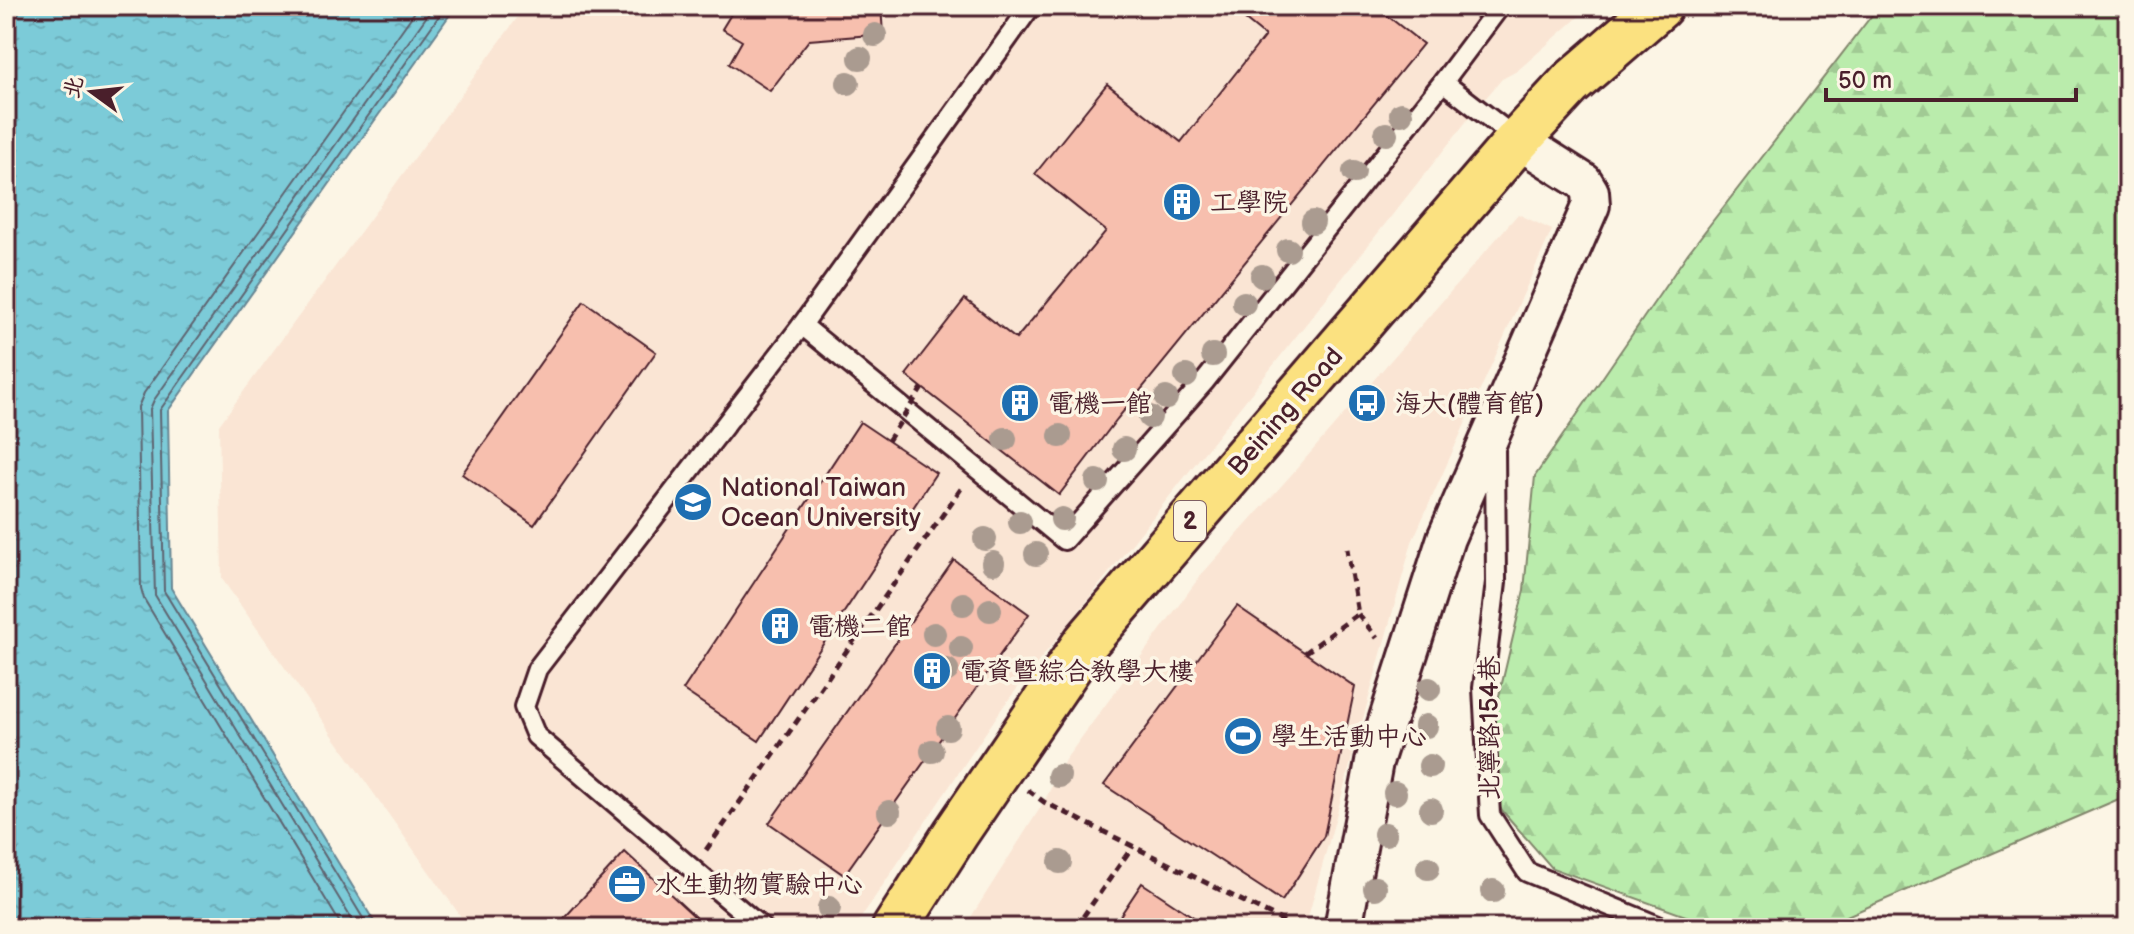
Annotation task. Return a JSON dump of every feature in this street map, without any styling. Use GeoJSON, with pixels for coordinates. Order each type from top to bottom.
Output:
{"type":"FeatureCollection","features":[{"type":"Feature","properties":{"kind":"main road","name":"Beining Road"},"geometry":{"type":"LineString","coordinates":[[895,928],[1086,642],[1518,140],[1570,84],[1660,6]]}},
{"type":"Feature","properties":{"kind":"street","name":"北寧路154巷"},"geometry":{"type":"LineString","coordinates":[[1343,928],[1374,762],[1446,538],[1591,205],[1590,192],[1584,182],[1518,140]]}},
{"type":"Feature","properties":{"kind":"lane"},"geometry":{"type":"LineString","coordinates":[[762,928],[536,736],[524,707],[537,669],[802,325],[1031,6]]}},
{"type":"Feature","properties":{"kind":"lane"},"geometry":{"type":"LineString","coordinates":[[802,325],[1064,540],[1205,381],[1500,6]]}},
{"type":"Feature","properties":{"kind":"lane"},"geometry":{"type":"LineString","coordinates":[[1443,82],[1518,140]]}},
{"type":"Feature","properties":{"kind":"lane","name":"北寧路154巷"},"geometry":{"type":"LineString","coordinates":[[1494,427],[1496,582],[1483,688],[1490,815],[1527,872],[1663,928]]}},
{"type":"Feature","properties":{"kind":"path"},"geometry":{"type":"LineString","coordinates":[[888,441],[922,388]]}},
{"type":"Feature","properties":{"kind":"path"},"geometry":{"type":"LineString","coordinates":[[692,871],[976,468]]}},
{"type":"Feature","properties":{"kind":"path"},"geometry":{"type":"LineString","coordinates":[[1305,653],[1358,614],[1347,549]]}},
{"type":"Feature","properties":{"kind":"path"},"geometry":{"type":"LineString","coordinates":[[1044,802],[1297,928]]}},
{"type":"Feature","properties":{"kind":"path"},"geometry":{"type":"LineString","coordinates":[[1075,928],[1133,846]]}},
{"type":"Feature","properties":{"kind":"shaded area","name":"National Taiwan Ocean University"},"geometry":{"type":"Polygon","coordinates":[[[526,6],[1591,6],[1517,71],[1502,79],[1477,108],[1005,704],[854,928],[469,928],[222,579],[219,425],[526,6]]]}},
{"type":"Feature","properties":{"kind":"shaded area"},"geometry":{"type":"Polygon","coordinates":[[[1518,214],[1552,230],[1412,542],[1305,928],[964,928],[1044,802],[1065,760],[1201,575],[1518,214]]]}},
{"type":"Feature","properties":{"kind":"green space"},"geometry":{"type":"Polygon","coordinates":[[[1879,6],[2128,6],[2128,795],[1819,928],[1719,928],[1552,868],[1500,808],[1490,734],[1524,590],[1535,476],[1688,253],[1879,6]]]}},
{"type":"Feature","properties":{"kind":"water"},"geometry":{"type":"Polygon","coordinates":[[[6,6],[456,6],[168,411],[171,588],[378,928],[6,928],[6,6]]]}},
{"type":"Feature","properties":{"kind":"building"},"geometry":{"type":"Polygon","coordinates":[[[736,6],[881,6],[883,34],[809,40],[770,91],[729,64],[742,41],[722,29],[736,6]]]}},
{"type":"Feature","properties":{"kind":"building","name":"工學院"},"geometry":{"type":"Polygon","coordinates":[[[1228,6],[1375,6],[1423,44],[1117,419],[1059,495],[906,375],[965,299],[1016,339],[1106,231],[1035,174],[1107,84],[1181,142],[1265,36],[1228,6]]]}},
{"type":"Feature","properties":{"kind":"building"},"geometry":{"type":"Polygon","coordinates":[[[584,301],[656,352],[534,525],[462,474],[584,301]]]}},
{"type":"Feature","properties":{"kind":"building","name":"電機二館"},"geometry":{"type":"Polygon","coordinates":[[[860,422],[936,473],[759,741],[683,690],[860,422]]]}},
{"type":"Feature","properties":{"kind":"building","name":"電資暨綜合教學大樓"},"geometry":{"type":"Polygon","coordinates":[[[954,560],[1029,614],[844,875],[769,823],[954,560]]]}},
{"type":"Feature","properties":{"kind":"building","name":"學生活動中心"},"geometry":{"type":"Polygon","coordinates":[[[1237,606],[1355,687],[1324,836],[1282,901],[1104,785],[1237,606]]]}},
{"type":"Feature","properties":{"kind":"building","name":"水生動物實驗中心"},"geometry":{"type":"Polygon","coordinates":[[[625,852],[707,928],[555,928],[625,852]]]}},
{"type":"Feature","properties":{"kind":"building"},"geometry":{"type":"Polygon","coordinates":[[[1142,883],[1210,928],[1112,928],[1142,883]]]}},
{"type":"Feature","properties":{"kind":"place","name":"工學院"},"geometry":{"type":"Point","coordinates":[1182,202]}},
{"type":"Feature","properties":{"kind":"place","name":"電機一館"},"geometry":{"type":"Point","coordinates":[1020,403]}},
{"type":"Feature","properties":{"kind":"place","name":"海大(體育館)"},"geometry":{"type":"Point","coordinates":[1367,403]}},
{"type":"Feature","properties":{"kind":"place","name":"National Taiwan Ocean University"},"geometry":{"type":"Point","coordinates":[693,502]}},
{"type":"Feature","properties":{"kind":"place","name":"電機二館"},"geometry":{"type":"Point","coordinates":[780,626]}},
{"type":"Feature","properties":{"kind":"place","name":"電資暨綜合教學大樓"},"geometry":{"type":"Point","coordinates":[932,671]}},
{"type":"Feature","properties":{"kind":"place","name":"學生活動中心"},"geometry":{"type":"Point","coordinates":[1243,736]}},
{"type":"Feature","properties":{"kind":"place","name":"水生動物實驗中心"},"geometry":{"type":"Point","coordinates":[627,884]}}]}
